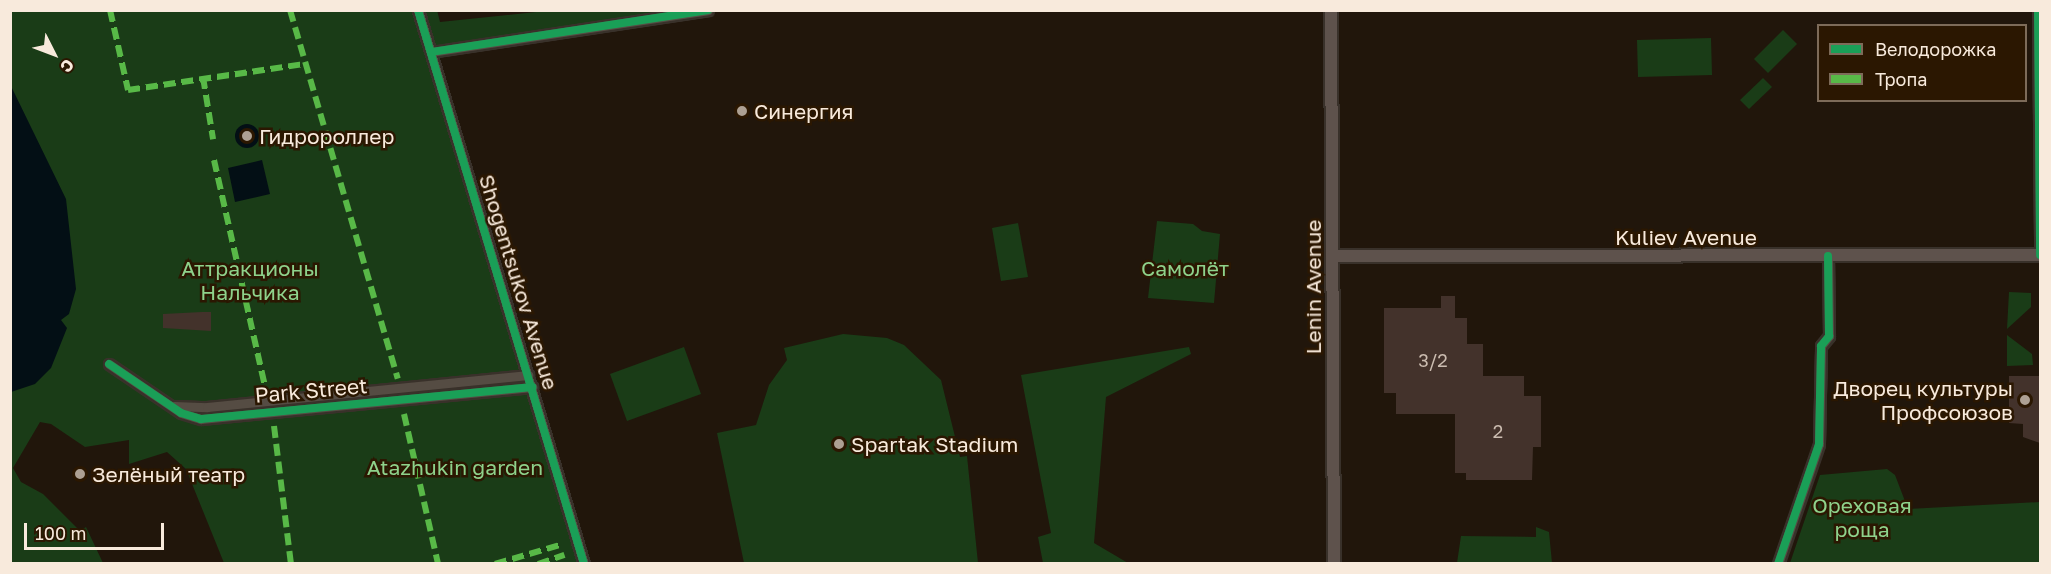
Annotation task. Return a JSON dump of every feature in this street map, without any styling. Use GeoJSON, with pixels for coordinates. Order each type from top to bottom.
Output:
{"type":"FeatureCollection","features":[{"type":"Feature","properties":{"kind":"main road","name":"Lenin Avenue"},"geometry":{"type":"LineString","coordinates":[[1331,10],[1334,564]]}},
{"type":"Feature","properties":{"kind":"main road","name":"Kuliev Avenue"},"geometry":{"type":"LineString","coordinates":[[1332,256],[2040,255]]}},
{"type":"Feature","properties":{"kind":"street","name":"Shogentsukov Avenue"},"geometry":{"type":"LineString","coordinates":[[418,10],[584,564]]}},
{"type":"Feature","properties":{"kind":"street"},"geometry":{"type":"LineString","coordinates":[[431,52],[708,10]]}},
{"type":"Feature","properties":{"kind":"street"},"geometry":{"type":"LineString","coordinates":[[2038,10],[2040,255]]}},
{"type":"Feature","properties":{"kind":"street"},"geometry":{"type":"LineString","coordinates":[[1778,564],[1819,444],[1821,346],[1829,336],[1828,256]]}},
{"type":"Feature","properties":{"kind":"street","name":"Park Street"},"geometry":{"type":"LineString","coordinates":[[109,364],[174,406],[201,419],[532,387]]}},
{"type":"Feature","properties":{"kind":"street","name":"Park Street"},"geometry":{"type":"LineString","coordinates":[[174,406],[207,407],[528,375]]}},
{"type":"Feature","properties":{"kind":"green space","name":"Atazhukin garden"},"geometry":{"type":"Polygon","coordinates":[[[437,10],[440,22],[555,10],[708,11],[431,52],[584,563],[224,563],[186,469],[167,452],[129,464],[129,440],[85,447],[51,424],[40,422],[13,468],[21,482],[43,494],[80,531],[86,527],[103,563],[11,563],[10,11],[437,10]]]}},
{"type":"Feature","properties":{"kind":"green space"},"geometry":{"type":"Polygon","coordinates":[[[1783,30],[1797,44],[1768,73],[1754,59],[1783,30]]]}},
{"type":"Feature","properties":{"kind":"green space"},"geometry":{"type":"Polygon","coordinates":[[[1711,38],[1712,75],[1638,77],[1637,40],[1711,38]]]}},
{"type":"Feature","properties":{"kind":"green space"},"geometry":{"type":"Polygon","coordinates":[[[1763,78],[1772,87],[1749,109],[1740,100],[1763,78]]]}},
{"type":"Feature","properties":{"kind":"green space","name":"Самолёт"},"geometry":{"type":"Polygon","coordinates":[[[1157,221],[1193,224],[1202,231],[1220,234],[1214,303],[1148,298],[1157,221]]]}},
{"type":"Feature","properties":{"kind":"green space"},"geometry":{"type":"Polygon","coordinates":[[[1018,223],[1028,277],[1001,281],[992,228],[1018,223]]]}},
{"type":"Feature","properties":{"kind":"green space"},"geometry":{"type":"Polygon","coordinates":[[[2009,292],[2031,293],[2031,307],[2007,329],[2009,292]]]}},
{"type":"Feature","properties":{"kind":"green space","name":"Spartak Stadium"},"geometry":{"type":"Polygon","coordinates":[[[843,334],[887,338],[904,345],[941,380],[960,457],[967,456],[978,563],[744,563],[717,433],[756,425],[769,385],[787,360],[784,348],[843,334]]]}},
{"type":"Feature","properties":{"kind":"green space"},"geometry":{"type":"Polygon","coordinates":[[[2007,335],[2032,354],[2033,365],[2007,366],[2007,335]]]}},
{"type":"Feature","properties":{"kind":"green space"},"geometry":{"type":"Polygon","coordinates":[[[684,347],[701,394],[627,421],[610,374],[684,347]]]}},
{"type":"Feature","properties":{"kind":"green space"},"geometry":{"type":"Polygon","coordinates":[[[1189,347],[1191,354],[1106,397],[1094,543],[1128,563],[1043,563],[1038,537],[1051,533],[1021,375],[1189,347]]]}},
{"type":"Feature","properties":{"kind":"green space","name":"Ореховая роща"},"geometry":{"type":"Polygon","coordinates":[[[1887,469],[1895,475],[1908,509],[2040,502],[2040,563],[1790,563],[1820,475],[1887,469]]]}},
{"type":"Feature","properties":{"kind":"green space"},"geometry":{"type":"Polygon","coordinates":[[[1536,527],[1549,532],[1552,563],[1457,563],[1461,536],[1536,537],[1536,527]]]}},
{"type":"Feature","properties":{"kind":"shaded area"},"geometry":{"type":"Polygon","coordinates":[[[10,84],[66,199],[76,289],[69,314],[61,320],[67,328],[51,368],[35,384],[11,392],[10,84]]]}},
{"type":"Feature","properties":{"kind":"shaded area","name":"Гидророллер"},"geometry":{"type":"Polygon","coordinates":[[[247,124],[256,127],[259,136],[256,145],[247,148],[238,145],[235,136],[238,127],[247,124]]]}},
{"type":"Feature","properties":{"kind":"shaded area"},"geometry":{"type":"Polygon","coordinates":[[[262,160],[270,194],[235,202],[228,168],[262,160]]]}},
{"type":"Feature","properties":{"kind":"building"},"geometry":{"type":"Polygon","coordinates":[[[1441,296],[1455,296],[1455,318],[1467,318],[1467,344],[1483,344],[1483,376],[1524,376],[1524,396],[1541,396],[1541,447],[1533,447],[1532,480],[1466,480],[1466,473],[1455,473],[1455,414],[1396,414],[1396,393],[1384,393],[1384,308],[1441,308],[1441,296]]]}},
{"type":"Feature","properties":{"kind":"building"},"geometry":{"type":"Polygon","coordinates":[[[211,312],[211,331],[163,328],[163,314],[211,312]]]}},
{"type":"Feature","properties":{"kind":"building","name":"Дворец культуры Профсоюзов"},"geometry":{"type":"Polygon","coordinates":[[[2009,376],[2040,376],[2040,443],[2023,437],[2023,424],[2009,423],[2009,376]]]}},
{"type":"Feature","properties":{"kind":"marked path"},"geometry":{"type":"LineString","coordinates":[[110,10],[128,90],[305,64]]}},
{"type":"Feature","properties":{"kind":"marked path"},"geometry":{"type":"LineString","coordinates":[[290,10],[398,379]]}},
{"type":"Feature","properties":{"kind":"marked path"},"geometry":{"type":"LineString","coordinates":[[203,77],[213,139]]}},
{"type":"Feature","properties":{"kind":"marked path"},"geometry":{"type":"LineString","coordinates":[[214,160],[266,390]]}},
{"type":"Feature","properties":{"kind":"marked path"},"geometry":{"type":"LineString","coordinates":[[404,414],[438,564]]}},
{"type":"Feature","properties":{"kind":"marked path"},"geometry":{"type":"LineString","coordinates":[[274,426],[291,564]]}},
{"type":"Feature","properties":{"kind":"marked path"},"geometry":{"type":"LineString","coordinates":[[495,564],[560,545]]}},
{"type":"Feature","properties":{"kind":"marked path"},"geometry":{"type":"LineString","coordinates":[[538,564],[564,555]]}},
{"type":"Feature","properties":{"kind":"cycle path"},"geometry":{"type":"LineString","coordinates":[[418,10],[584,564]]}},
{"type":"Feature","properties":{"kind":"cycle path"},"geometry":{"type":"LineString","coordinates":[[431,52],[708,10]]}},
{"type":"Feature","properties":{"kind":"cycle path"},"geometry":{"type":"LineString","coordinates":[[2038,10],[2040,255]]}},
{"type":"Feature","properties":{"kind":"cycle path"},"geometry":{"type":"LineString","coordinates":[[1778,564],[1819,444],[1821,346],[1829,336],[1828,256]]}},
{"type":"Feature","properties":{"kind":"cycle path"},"geometry":{"type":"LineString","coordinates":[[109,364],[181,413],[201,419],[532,387]]}},
{"type":"Feature","properties":{"kind":"place","name":"Синергия"},"geometry":{"type":"Point","coordinates":[742,111]}},
{"type":"Feature","properties":{"kind":"place","name":"Гидророллер"},"geometry":{"type":"Point","coordinates":[247,136]}},
{"type":"Feature","properties":{"kind":"place","name":"Дворец культуры Профсоюзов"},"geometry":{"type":"Point","coordinates":[2025,400]}},
{"type":"Feature","properties":{"kind":"place","name":"Spartak Stadium"},"geometry":{"type":"Point","coordinates":[839,444]}},
{"type":"Feature","properties":{"kind":"place","name":"Зелёный театр"},"geometry":{"type":"Point","coordinates":[80,474]}},
{"type":"Feature","properties":{"kind":"park label","name":"Аттракционы Нальчика"},"geometry":{"type":"Point","coordinates":[250,280]}}]}
